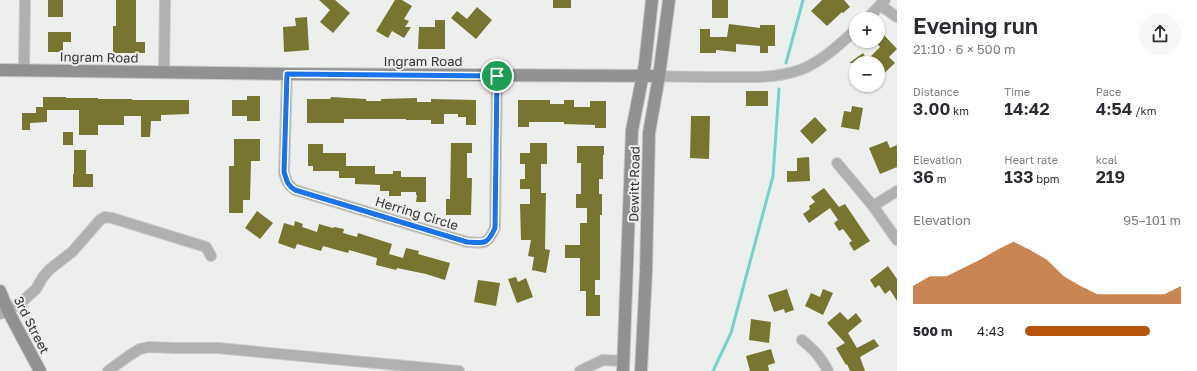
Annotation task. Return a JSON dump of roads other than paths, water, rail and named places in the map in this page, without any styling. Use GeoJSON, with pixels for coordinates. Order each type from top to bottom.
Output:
{"type":"FeatureCollection","features":[{"type":"Feature","properties":{"kind":"main road","name":"Dewitt Road"},"geometry":{"type":"LineString","coordinates":[[623,366],[632,130],[645,64],[652,0]]}},
{"type":"Feature","properties":{"kind":"main road","name":"Dewitt Road"},"geometry":{"type":"LineString","coordinates":[[641,367],[646,272],[647,162],[649,133],[660,76],[669,0]]}},
{"type":"Feature","properties":{"kind":"main road","name":"Ingram Road"},"geometry":{"type":"LineString","coordinates":[[0,70],[497,76],[660,76]]}},
{"type":"Feature","properties":{"kind":"main road"},"geometry":{"type":"LineString","coordinates":[[635,116],[652,118]]}},
{"type":"Feature","properties":{"kind":"main road","name":"3rd Street"},"geometry":{"type":"LineString","coordinates":[[0,291],[4,313],[40,371]]}},
{"type":"Feature","properties":{"kind":"main road"},"geometry":{"type":"LineString","coordinates":[[625,314],[644,316]]}},
{"type":"Feature","properties":{"kind":"main road"},"geometry":{"type":"LineString","coordinates":[[623,366],[641,367]]}},
{"type":"Feature","properties":{"kind":"street"},"geometry":{"type":"LineString","coordinates":[[24,70],[26,0]]}},
{"type":"Feature","properties":{"kind":"street"},"geometry":{"type":"LineString","coordinates":[[164,72],[165,0]]}},
{"type":"Feature","properties":{"kind":"street"},"geometry":{"type":"LineString","coordinates":[[874,12],[883,3],[897,17]]}},
{"type":"Feature","properties":{"kind":"street","name":"Ingram Road"},"geometry":{"type":"LineString","coordinates":[[660,76],[764,78],[785,74],[805,68],[821,59],[849,36]]}},
{"type":"Feature","properties":{"kind":"street","name":"Herring Circle"},"geometry":{"type":"LineString","coordinates":[[287,74],[284,172],[288,185],[302,193],[467,242],[483,243],[490,239],[495,228],[497,76]]}},
{"type":"Feature","properties":{"kind":"street"},"geometry":{"type":"LineString","coordinates":[[837,163],[873,206],[897,240]]}},
{"type":"Feature","properties":{"kind":"street"},"geometry":{"type":"LineString","coordinates":[[873,206],[897,191]]}},
{"type":"Feature","properties":{"kind":"street"},"geometry":{"type":"LineString","coordinates":[[4,313],[25,299],[36,289],[50,269],[72,252],[100,220],[105,217],[206,247],[211,256]]}},
{"type":"Feature","properties":{"kind":"street"},"geometry":{"type":"LineString","coordinates":[[802,340],[815,351],[828,371]]}},
{"type":"Feature","properties":{"kind":"street"},"geometry":{"type":"LineString","coordinates":[[108,371],[140,349],[150,347],[218,348],[459,371]]}},
{"type":"Feature","properties":{"kind":"street"},"geometry":{"type":"LineString","coordinates":[[580,371],[603,360],[623,366]]}},
{"type":"Feature","properties":{"kind":"waterway"},"geometry":{"type":"LineString","coordinates":[[786,63],[803,0]]}},
{"type":"Feature","properties":{"kind":"waterway"},"geometry":{"type":"LineString","coordinates":[[713,371],[731,333],[773,176],[779,89]]}}]}
